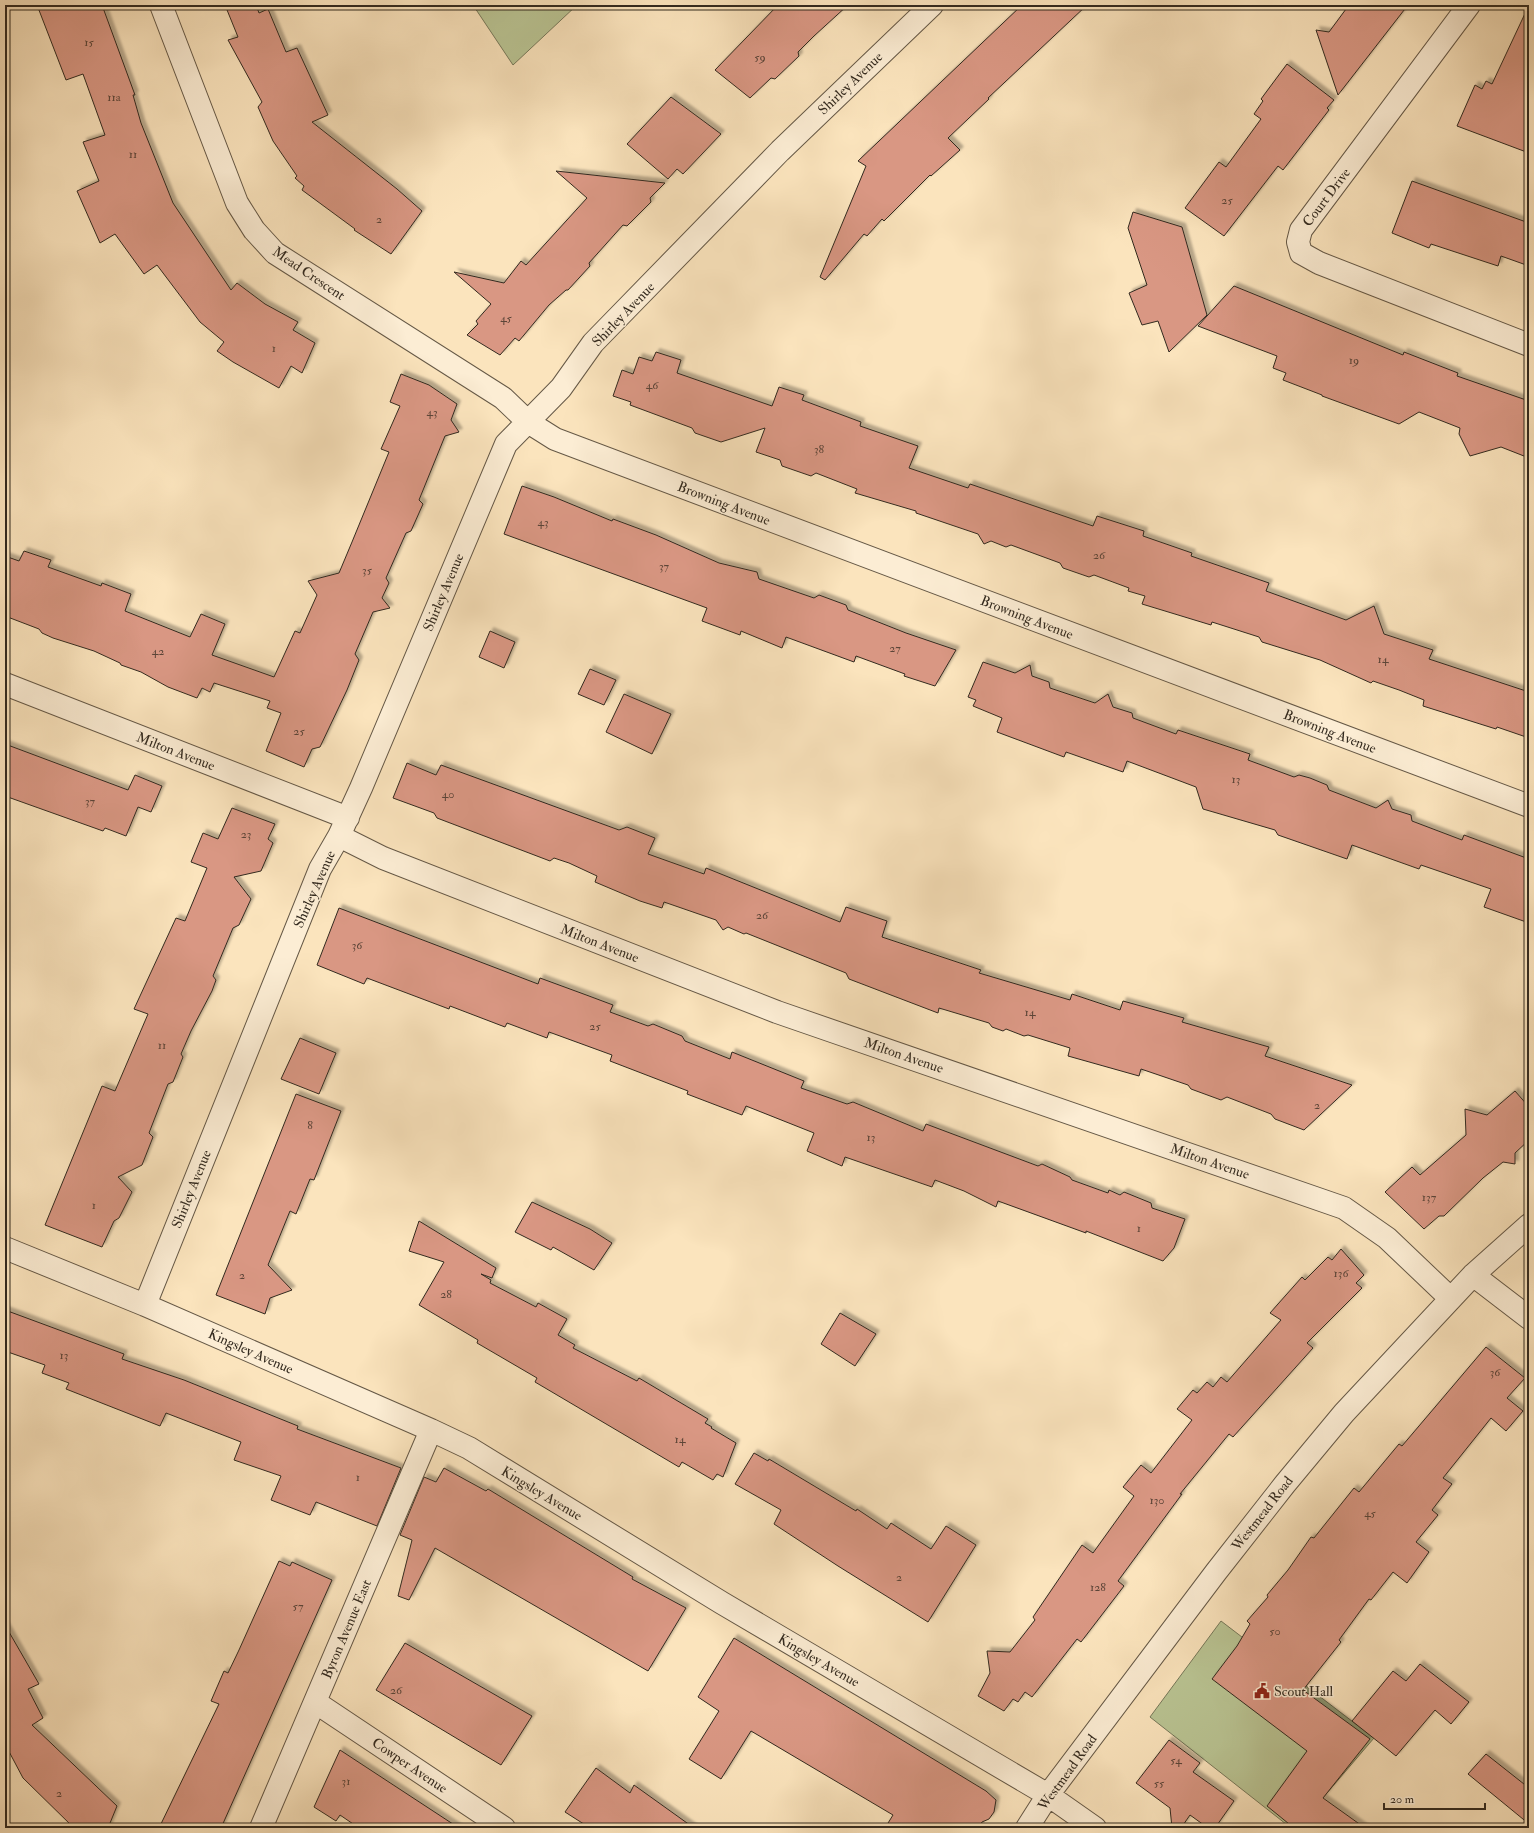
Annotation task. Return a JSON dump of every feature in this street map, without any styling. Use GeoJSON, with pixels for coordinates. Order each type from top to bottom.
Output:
{"type":"FeatureCollection","features":[{"type":"Feature","properties":{"kind":"street","name":"Mead Crescent"},"geometry":{"type":"LineString","coordinates":[[161,5],[237,203],[254,230],[275,254],[503,398],[528,422]]}},
{"type":"Feature","properties":{"kind":"street","name":"Shirley Avenue"},"geometry":{"type":"LineString","coordinates":[[145,1304],[320,869],[343,827],[506,444],[561,388],[599,338],[780,151],[932,5]]}},
{"type":"Feature","properties":{"kind":"street","name":"Court Drive"},"geometry":{"type":"LineString","coordinates":[[1469,5],[1301,230],[1298,242],[1301,253],[1319,263],[1529,345]]}},
{"type":"Feature","properties":{"kind":"street","name":"Browning Avenue"},"geometry":{"type":"LineString","coordinates":[[528,422],[555,439],[1529,806]]}},
{"type":"Feature","properties":{"kind":"street","name":"Milton Avenue"},"geometry":{"type":"LineString","coordinates":[[5,684],[343,827],[383,858],[777,1012],[1344,1208],[1387,1238],[1450,1298]]}},
{"type":"Feature","properties":{"kind":"street","name":"Westmead Road"},"geometry":{"type":"LineString","coordinates":[[1027,1828],[1048,1795],[1211,1578],[1285,1484],[1344,1413],[1450,1298],[1473,1275],[1529,1225]]}},
{"type":"Feature","properties":{"kind":"street","name":"Kingsley Avenue"},"geometry":{"type":"LineString","coordinates":[[5,1248],[145,1304],[469,1448],[722,1603],[1048,1795],[1095,1828]]}},
{"type":"Feature","properties":{"kind":"street"},"geometry":{"type":"LineString","coordinates":[[1473,1275],[1529,1318]]}},
{"type":"Feature","properties":{"kind":"street","name":"Byron Avenue East"},"geometry":{"type":"LineString","coordinates":[[261,1828],[431,1430]]}},
{"type":"Feature","properties":{"kind":"street","name":"Cowper Avenue"},"geometry":{"type":"LineString","coordinates":[[315,1702],[504,1828]]}},
{"type":"Feature","properties":{"kind":"green space"},"geometry":{"type":"Polygon","coordinates":[[[473,5],[577,5],[513,65],[473,5]]]}},
{"type":"Feature","properties":{"kind":"green space"},"geometry":{"type":"Polygon","coordinates":[[[1221,1621],[1374,1738],[1297,1828],[1291,1828],[1150,1717],[1221,1621]]]}},
{"type":"Feature","properties":{"kind":"building"},"geometry":{"type":"Polygon","coordinates":[[[37,5],[102,5],[135,95],[133,95],[141,123],[173,203],[231,290],[237,283],[265,304],[298,322],[293,330],[315,343],[302,373],[291,366],[279,388],[233,362],[217,351],[224,342],[200,322],[157,265],[144,274],[115,234],[100,243],[77,191],[99,181],[83,142],[105,135],[83,74],[66,80],[37,5]]]}},
{"type":"Feature","properties":{"kind":"building"},"geometry":{"type":"Polygon","coordinates":[[[225,5],[256,5],[259,13],[268,9],[286,52],[297,48],[328,115],[312,122],[397,189],[422,211],[391,254],[354,230],[355,229],[302,190],[304,186],[295,178],[297,176],[273,141],[258,107],[262,102],[228,40],[238,37],[225,5]]]}},
{"type":"Feature","properties":{"kind":"building"},"geometry":{"type":"Polygon","coordinates":[[[778,5],[848,5],[798,52],[799,56],[775,79],[771,78],[750,98],[715,70],[778,5]]]}},
{"type":"Feature","properties":{"kind":"building"},"geometry":{"type":"Polygon","coordinates":[[[1022,5],[1087,5],[988,98],[989,99],[948,138],[960,150],[931,176],[930,175],[884,221],[882,219],[867,236],[864,234],[825,280],[820,277],[866,166],[858,161],[1022,5]]]}},
{"type":"Feature","properties":{"kind":"building"},"geometry":{"type":"Polygon","coordinates":[[[1349,5],[1408,5],[1338,95],[1316,30],[1329,32],[1349,5]]]}},
{"type":"Feature","properties":{"kind":"building"},"geometry":{"type":"Polygon","coordinates":[[[1529,5],[1529,153],[1457,126],[1475,85],[1482,89],[1486,81],[1492,84],[1529,5]]]}},
{"type":"Feature","properties":{"kind":"building"},"geometry":{"type":"Polygon","coordinates":[[[1287,64],[1334,100],[1327,108],[1329,110],[1283,170],[1278,166],[1224,236],[1185,208],[1219,162],[1226,167],[1261,119],[1254,114],[1263,101],[1261,99],[1287,64]]]}},
{"type":"Feature","properties":{"kind":"building"},"geometry":{"type":"Polygon","coordinates":[[[671,97],[721,134],[683,174],[677,169],[668,179],[627,144],[671,97]]]}},
{"type":"Feature","properties":{"kind":"building"},"geometry":{"type":"Polygon","coordinates":[[[556,171],[665,183],[650,198],[651,202],[627,226],[623,225],[589,263],[590,266],[568,290],[566,290],[549,305],[519,341],[515,338],[500,355],[467,335],[478,324],[476,321],[491,304],[454,272],[504,283],[521,261],[526,265],[587,198],[556,171]]]}},
{"type":"Feature","properties":{"kind":"building"},"geometry":{"type":"Polygon","coordinates":[[[1412,181],[1529,223],[1529,266],[1501,256],[1498,266],[1431,244],[1429,248],[1392,233],[1412,181]]]}},
{"type":"Feature","properties":{"kind":"building"},"geometry":{"type":"Polygon","coordinates":[[[1133,212],[1182,227],[1207,315],[1169,352],[1158,321],[1142,325],[1129,293],[1147,285],[1128,228],[1133,212]]]}},
{"type":"Feature","properties":{"kind":"building"},"geometry":{"type":"Polygon","coordinates":[[[1234,286],[1403,355],[1404,352],[1458,373],[1457,376],[1529,401],[1529,458],[1501,447],[1470,456],[1459,434],[1460,428],[1419,412],[1399,424],[1283,380],[1286,373],[1273,368],[1277,356],[1198,326],[1234,286]]]}},
{"type":"Feature","properties":{"kind":"building"},"geometry":{"type":"Polygon","coordinates":[[[656,352],[681,360],[677,373],[772,406],[779,387],[804,395],[802,400],[861,422],[860,426],[918,446],[909,468],[968,488],[970,484],[1093,526],[1097,516],[1144,531],[1143,536],[1192,553],[1191,556],[1269,583],[1266,591],[1346,620],[1374,606],[1384,634],[1433,650],[1429,659],[1529,692],[1529,738],[1497,727],[1496,729],[1423,706],[1424,700],[1373,681],[1371,683],[1320,660],[1262,642],[1259,637],[1212,622],[1211,625],[1142,604],[1145,596],[1128,591],[1129,588],[1094,575],[1089,577],[1063,568],[1060,563],[1011,545],[1006,547],[991,541],[984,544],[978,534],[916,513],[916,511],[855,493],[857,489],[816,473],[811,476],[782,466],[780,460],[756,452],[765,428],[721,442],[695,433],[692,428],[630,405],[631,402],[613,396],[622,370],[633,374],[639,357],[652,361],[656,352]]]}},
{"type":"Feature","properties":{"kind":"building"},"geometry":{"type":"Polygon","coordinates":[[[401,374],[429,385],[457,404],[451,420],[459,432],[445,436],[419,500],[423,504],[411,531],[406,533],[386,578],[389,583],[382,598],[390,608],[373,612],[355,654],[359,660],[347,690],[320,747],[312,749],[304,767],[266,751],[281,713],[267,708],[270,701],[214,683],[210,692],[202,688],[197,698],[168,687],[141,672],[121,665],[120,663],[94,651],[53,638],[42,633],[39,629],[5,616],[5,556],[19,561],[24,551],[51,560],[48,567],[101,586],[102,583],[131,594],[125,611],[190,637],[201,614],[225,624],[212,655],[274,677],[295,631],[300,633],[317,595],[308,581],[339,573],[352,542],[389,452],[381,449],[400,406],[390,402],[401,374]]]}},
{"type":"Feature","properties":{"kind":"building"},"geometry":{"type":"Polygon","coordinates":[[[522,486],[554,497],[612,521],[613,519],[656,535],[719,563],[757,572],[759,579],[814,598],[819,595],[846,605],[848,610],[906,633],[956,650],[935,686],[904,676],[905,674],[856,656],[854,662],[786,637],[782,648],[741,631],[740,635],[702,621],[707,608],[504,534],[522,486]]]}},
{"type":"Feature","properties":{"kind":"building"},"geometry":{"type":"Polygon","coordinates":[[[490,631],[515,642],[504,668],[479,657],[490,631]]]}},
{"type":"Feature","properties":{"kind":"building"},"geometry":{"type":"Polygon","coordinates":[[[983,662],[1015,673],[1030,665],[1032,676],[1049,682],[1050,688],[1095,703],[1108,694],[1113,707],[1132,713],[1133,718],[1176,734],[1178,730],[1250,754],[1248,760],[1294,777],[1299,775],[1310,778],[1327,785],[1329,790],[1376,808],[1388,800],[1392,809],[1411,815],[1412,821],[1462,840],[1464,835],[1529,859],[1529,923],[1484,907],[1491,889],[1421,865],[1419,869],[1352,845],[1347,859],[1278,835],[1275,830],[1203,809],[1196,787],[1127,761],[1123,772],[1066,752],[1064,757],[997,732],[1002,718],[973,706],[976,700],[968,697],[983,662]]]}},
{"type":"Feature","properties":{"kind":"building"},"geometry":{"type":"Polygon","coordinates":[[[590,669],[616,680],[604,705],[578,694],[590,669]]]}},
{"type":"Feature","properties":{"kind":"building"},"geometry":{"type":"Polygon","coordinates":[[[624,694],[671,714],[652,754],[606,732],[624,694]]]}},
{"type":"Feature","properties":{"kind":"building"},"geometry":{"type":"Polygon","coordinates":[[[5,744],[128,790],[135,775],[162,786],[151,812],[138,807],[126,836],[105,828],[103,831],[5,796],[5,744]]]}},
{"type":"Feature","properties":{"kind":"building"},"geometry":{"type":"Polygon","coordinates":[[[407,763],[436,775],[441,765],[619,830],[627,827],[655,838],[648,854],[704,874],[706,868],[840,922],[846,907],[887,921],[882,937],[981,970],[979,973],[1070,1000],[1072,994],[1120,1010],[1123,1001],[1184,1018],[1182,1022],[1269,1047],[1265,1056],[1352,1085],[1304,1130],[1275,1119],[1271,1114],[1227,1097],[1221,1100],[1191,1089],[1188,1085],[1141,1069],[1139,1076],[1068,1056],[1070,1048],[1028,1035],[1024,1036],[1006,1029],[1003,1031],[992,1027],[989,1023],[939,1008],[938,1013],[849,979],[846,973],[746,933],[744,934],[728,927],[723,930],[716,920],[664,902],[662,908],[640,901],[595,882],[597,876],[569,863],[554,858],[550,861],[437,818],[434,813],[393,798],[407,763]]]}},
{"type":"Feature","properties":{"kind":"building"},"geometry":{"type":"Polygon","coordinates":[[[232,808],[275,824],[268,839],[273,843],[261,871],[234,877],[251,899],[239,925],[233,928],[213,976],[216,980],[212,991],[181,1054],[183,1057],[173,1082],[168,1084],[149,1133],[153,1137],[142,1165],[118,1177],[132,1192],[119,1218],[114,1221],[102,1247],[45,1225],[102,1086],[115,1091],[148,1014],[134,1009],[176,918],[185,921],[207,868],[191,862],[203,833],[218,839],[232,808]]]}},
{"type":"Feature","properties":{"kind":"building"},"geometry":{"type":"Polygon","coordinates":[[[339,908],[538,984],[540,978],[613,1005],[610,1012],[648,1026],[653,1024],[682,1036],[685,1041],[730,1059],[732,1052],[804,1081],[801,1088],[847,1104],[853,1102],[923,1131],[926,1124],[1038,1166],[1042,1164],[1070,1177],[1072,1180],[1108,1193],[1109,1190],[1120,1195],[1124,1192],[1151,1203],[1152,1208],[1185,1219],[1174,1248],[1163,1261],[1086,1231],[1086,1233],[998,1201],[996,1207],[964,1191],[935,1180],[932,1187],[845,1157],[842,1166],[807,1151],[814,1133],[746,1106],[742,1115],[687,1094],[688,1091],[610,1061],[612,1055],[549,1032],[547,1038],[507,1023],[505,1027],[450,1006],[449,1009],[367,978],[364,984],[317,965],[339,908]]]}},
{"type":"Feature","properties":{"kind":"building"},"geometry":{"type":"Polygon","coordinates":[[[300,1038],[336,1053],[319,1094],[281,1079],[300,1038]]]}},
{"type":"Feature","properties":{"kind":"building"},"geometry":{"type":"Polygon","coordinates":[[[1515,1091],[1529,1107],[1529,1140],[1515,1153],[1515,1164],[1503,1162],[1483,1178],[1444,1216],[1439,1216],[1424,1229],[1385,1192],[1412,1167],[1420,1175],[1466,1135],[1465,1109],[1487,1115],[1515,1091]]]}},
{"type":"Feature","properties":{"kind":"building"},"geometry":{"type":"Polygon","coordinates":[[[296,1094],[341,1111],[314,1180],[310,1179],[296,1214],[290,1211],[268,1265],[292,1290],[270,1298],[265,1314],[216,1295],[296,1094]]]}},
{"type":"Feature","properties":{"kind":"building"},"geometry":{"type":"Polygon","coordinates":[[[532,1202],[590,1229],[612,1243],[594,1270],[553,1247],[551,1250],[515,1232],[532,1202]]]}},
{"type":"Feature","properties":{"kind":"building"},"geometry":{"type":"Polygon","coordinates":[[[419,1221],[496,1268],[492,1278],[481,1274],[491,1280],[490,1283],[536,1307],[538,1303],[567,1319],[558,1335],[575,1345],[573,1348],[637,1381],[639,1378],[708,1419],[705,1423],[736,1443],[723,1477],[717,1474],[713,1480],[682,1462],[679,1467],[535,1382],[537,1378],[477,1343],[478,1340],[419,1305],[444,1262],[409,1251],[419,1221]]]}},
{"type":"Feature","properties":{"kind":"building"},"geometry":{"type":"Polygon","coordinates":[[[1341,1249],[1364,1275],[1356,1283],[1362,1288],[1307,1343],[1313,1348],[1233,1437],[1229,1434],[1180,1494],[1182,1494],[1118,1581],[1124,1586],[1081,1642],[1077,1639],[1032,1697],[1025,1692],[1018,1702],[1013,1699],[1004,1711],[978,1696],[990,1673],[987,1651],[1010,1652],[1035,1620],[1033,1617],[1082,1545],[1093,1553],[1134,1496],[1123,1487],[1141,1465],[1151,1473],[1192,1420],[1177,1409],[1193,1390],[1197,1393],[1207,1382],[1213,1387],[1221,1377],[1227,1382],[1281,1320],[1270,1313],[1302,1277],[1305,1280],[1328,1257],[1332,1260],[1341,1249]]]}},
{"type":"Feature","properties":{"kind":"building"},"geometry":{"type":"Polygon","coordinates":[[[5,1310],[124,1354],[122,1359],[184,1380],[298,1426],[297,1429],[401,1468],[377,1526],[316,1502],[310,1515],[271,1500],[281,1476],[234,1460],[241,1442],[166,1413],[160,1426],[66,1389],[69,1383],[42,1373],[45,1365],[5,1351],[5,1310]]]}},
{"type":"Feature","properties":{"kind":"building"},"geometry":{"type":"Polygon","coordinates":[[[840,1313],[876,1334],[855,1366],[821,1344],[840,1313]]]}},
{"type":"Feature","properties":{"kind":"building"},"geometry":{"type":"Polygon","coordinates":[[[1486,1347],[1525,1378],[1507,1398],[1523,1411],[1506,1431],[1491,1418],[1443,1478],[1452,1484],[1432,1510],[1438,1515],[1416,1542],[1429,1552],[1407,1583],[1393,1572],[1371,1600],[1369,1599],[1339,1640],[1341,1642],[1303,1690],[1370,1739],[1323,1798],[1365,1828],[1294,1828],[1267,1806],[1307,1751],[1212,1679],[1237,1646],[1250,1624],[1247,1621],[1268,1597],[1267,1595],[1288,1570],[1311,1537],[1314,1538],[1354,1488],[1359,1492],[1399,1444],[1402,1446],[1486,1347]]]}},
{"type":"Feature","properties":{"kind":"building"},"geometry":{"type":"Polygon","coordinates":[[[754,1453],[768,1461],[769,1459],[856,1511],[857,1509],[887,1529],[891,1523],[931,1549],[946,1526],[976,1545],[928,1622],[774,1524],[781,1510],[735,1484],[754,1453]]]}},
{"type":"Feature","properties":{"kind":"building"},"geometry":{"type":"Polygon","coordinates":[[[444,1468],[486,1491],[488,1489],[633,1577],[632,1579],[686,1608],[648,1671],[435,1548],[409,1600],[398,1596],[412,1540],[400,1535],[424,1477],[436,1482],[444,1468]]]}},
{"type":"Feature","properties":{"kind":"building"},"geometry":{"type":"Polygon","coordinates":[[[279,1561],[290,1566],[292,1562],[332,1580],[221,1828],[159,1828],[219,1704],[211,1701],[224,1671],[228,1673],[279,1561]]]}},
{"type":"Feature","properties":{"kind":"building"},"geometry":{"type":"Polygon","coordinates":[[[5,1625],[39,1684],[28,1689],[43,1718],[32,1725],[117,1806],[108,1828],[74,1828],[23,1778],[5,1744],[5,1625]]]}},
{"type":"Feature","properties":{"kind":"building"},"geometry":{"type":"Polygon","coordinates":[[[734,1638],[986,1791],[996,1800],[994,1812],[989,1819],[982,1822],[978,1828],[885,1828],[893,1815],[751,1731],[721,1779],[689,1759],[719,1711],[698,1697],[734,1638]]]}},
{"type":"Feature","properties":{"kind":"building"},"geometry":{"type":"Polygon","coordinates":[[[405,1643],[532,1716],[501,1765],[376,1690],[405,1643]]]}},
{"type":"Feature","properties":{"kind":"building"},"geometry":{"type":"Polygon","coordinates":[[[1420,1664],[1469,1702],[1451,1724],[1435,1710],[1396,1756],[1352,1721],[1393,1671],[1406,1681],[1420,1664]]]}},
{"type":"Feature","properties":{"kind":"building"},"geometry":{"type":"Polygon","coordinates":[[[1169,1740],[1200,1763],[1193,1772],[1234,1801],[1215,1828],[1208,1828],[1190,1815],[1181,1828],[1172,1828],[1170,1808],[1136,1783],[1169,1740]]]}},
{"type":"Feature","properties":{"kind":"building"},"geometry":{"type":"Polygon","coordinates":[[[340,1750],[459,1828],[359,1828],[340,1815],[336,1821],[314,1807],[340,1750]]]}},
{"type":"Feature","properties":{"kind":"building"},"geometry":{"type":"Polygon","coordinates":[[[1486,1754],[1529,1788],[1529,1824],[1468,1774],[1486,1754]]]}},
{"type":"Feature","properties":{"kind":"building"},"geometry":{"type":"Polygon","coordinates":[[[596,1768],[630,1793],[634,1785],[694,1828],[590,1828],[565,1812],[596,1768]]]}},
{"type":"Feature","properties":{"kind":"place","name":"Scout Hall"},"geometry":{"type":"Point","coordinates":[1262,1691]}}]}
